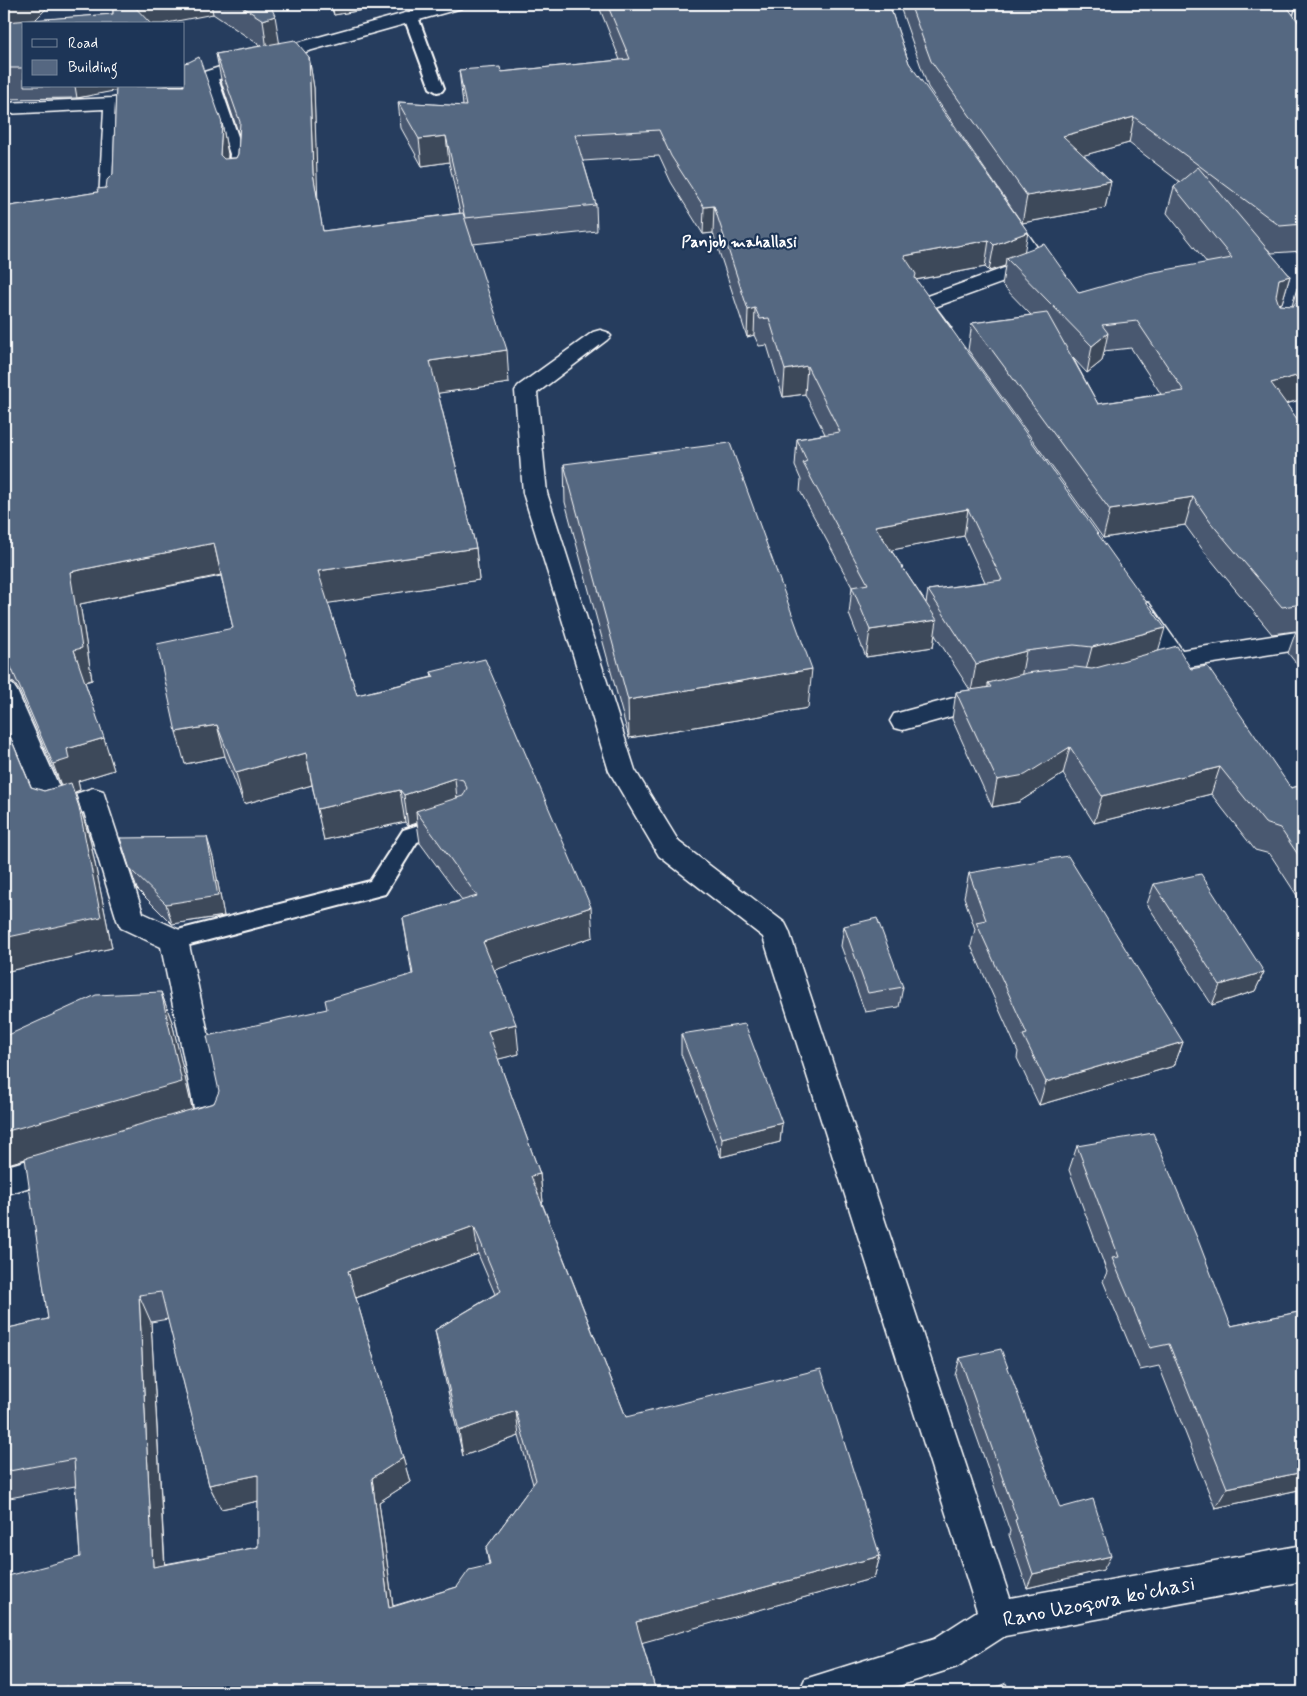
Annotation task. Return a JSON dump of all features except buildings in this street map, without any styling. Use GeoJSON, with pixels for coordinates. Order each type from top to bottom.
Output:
{"type":"FeatureCollection","features":[{"type":"Feature","properties":{"kind":"street"},"geometry":{"type":"LineString","coordinates":[[185,88],[210,76],[292,50],[456,4]]}},
{"type":"Feature","properties":{"kind":"street"},"geometry":{"type":"LineString","coordinates":[[1303,8],[1297,41],[1303,49]]}},
{"type":"Feature","properties":{"kind":"street"},"geometry":{"type":"LineString","coordinates":[[4,109],[113,103],[184,88]]}},
{"type":"Feature","properties":{"kind":"street"},"geometry":{"type":"LineString","coordinates":[[80,208],[109,205],[113,103]]}},
{"type":"Feature","properties":{"kind":"street"},"geometry":{"type":"LineString","coordinates":[[952,345],[923,304],[1038,263],[994,199]]}},
{"type":"Feature","properties":{"kind":"street"},"geometry":{"type":"LineString","coordinates":[[600,336],[526,391],[535,492],[538,502],[622,771],[669,849],[775,931],[998,1619]]}},
{"type":"Feature","properties":{"kind":"street"},"geometry":{"type":"LineString","coordinates":[[1130,596],[1176,660]]}},
{"type":"Feature","properties":{"kind":"street"},"geometry":{"type":"LineString","coordinates":[[1149,668],[1176,660],[1303,640]]}},
{"type":"Feature","properties":{"kind":"street"},"geometry":{"type":"LineString","coordinates":[[4,691],[14,717],[45,782],[55,811],[93,798],[130,920],[174,940],[212,1121],[164,1135]]}},
{"type":"Feature","properties":{"kind":"street"},"geometry":{"type":"LineString","coordinates":[[903,721],[1012,691]]}},
{"type":"Feature","properties":{"kind":"street"},"geometry":{"type":"LineString","coordinates":[[4,1181],[89,1156]]}},
{"type":"Feature","properties":{"kind":"street","name":"Rano Uzoqova ko'chasi"},"geometry":{"type":"LineString","coordinates":[[818,1692],[944,1654],[998,1619],[1303,1563]]}},
{"type":"Feature","properties":{"kind":"lane"},"geometry":{"type":"LineString","coordinates":[[411,17],[437,88]]}},
{"type":"Feature","properties":{"kind":"lane"},"geometry":{"type":"LineString","coordinates":[[210,76],[237,154],[235,185]]}},
{"type":"Feature","properties":{"kind":"lane"},"geometry":{"type":"LineString","coordinates":[[174,940],[377,888],[410,836],[459,820]]}},
{"type":"Feature","properties":{"kind":"district","name":"Panjob mahallasi"},"geometry":{"type":"Point","coordinates":[739,242]}}]}
